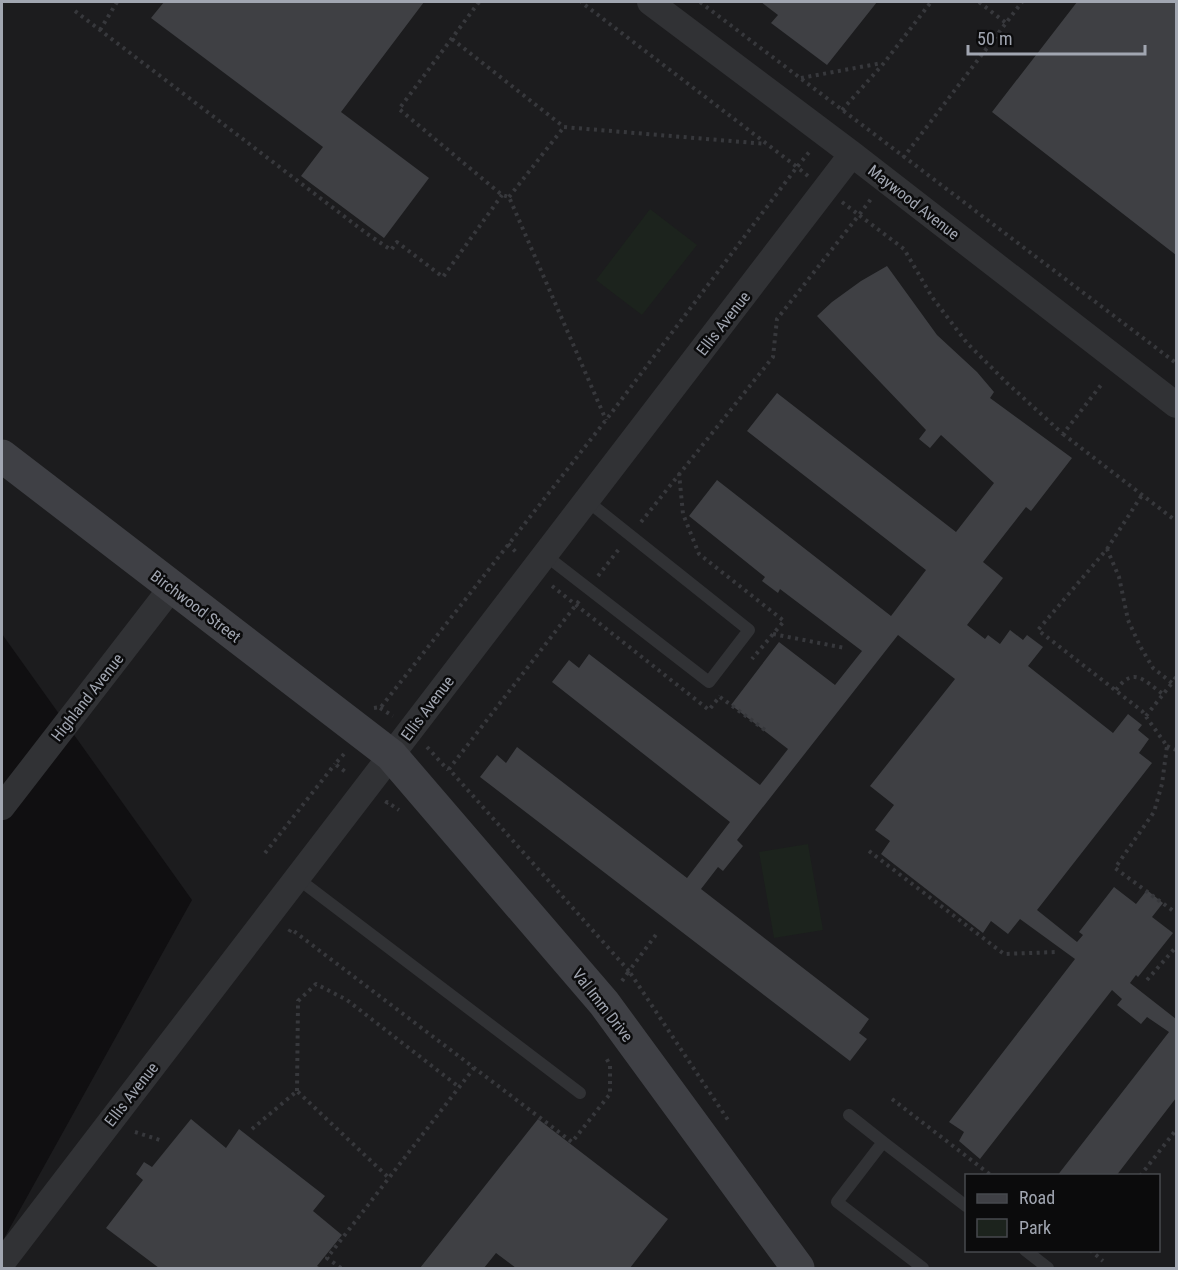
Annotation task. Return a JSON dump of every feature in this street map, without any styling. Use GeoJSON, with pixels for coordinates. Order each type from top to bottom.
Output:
{"type":"FeatureCollection","features":[{"type":"Feature","properties":{"kind":"street","name":"Maywood Avenue"},"geometry":{"type":"LineString","coordinates":[[650,2],[825,133],[1176,405]]}},
{"type":"Feature","properties":{"kind":"street","name":"Ellis Avenue"},"geometry":{"type":"LineString","coordinates":[[2,1263],[852,154]]}},
{"type":"Feature","properties":{"kind":"street","name":"Birchwood Street"},"geometry":{"type":"LineString","coordinates":[[2,456],[391,755]]}},
{"type":"Feature","properties":{"kind":"street","name":"Highland Avenue"},"geometry":{"type":"LineString","coordinates":[[2,807],[172,587]]}},
{"type":"Feature","properties":{"kind":"street","name":"Val Imm Drive"},"geometry":{"type":"LineString","coordinates":[[391,755],[604,1004],[798,1269]]}},
{"type":"Feature","properties":{"kind":"lane"},"geometry":{"type":"LineString","coordinates":[[539,562],[588,588],[709,682],[749,630],[586,500]]}},
{"type":"Feature","properties":{"kind":"lane"},"geometry":{"type":"LineString","coordinates":[[297,878],[580,1093]]}},
{"type":"Feature","properties":{"kind":"lane"},"geometry":{"type":"LineString","coordinates":[[849,1115],[965,1205]]}},
{"type":"Feature","properties":{"kind":"lane"},"geometry":{"type":"LineString","coordinates":[[883,1142],[837,1202],[922,1269]]}},
{"type":"Feature","properties":{"kind":"lane"},"geometry":{"type":"LineString","coordinates":[[1025,1252],[1048,1269]]}},
{"type":"Feature","properties":{"kind":"path"},"geometry":{"type":"LineString","coordinates":[[100,30],[117,2]]}},
{"type":"Feature","properties":{"kind":"path"},"geometry":{"type":"LineString","coordinates":[[479,2],[399,109],[502,195],[509,197]]}},
{"type":"Feature","properties":{"kind":"path"},"geometry":{"type":"LineString","coordinates":[[581,2],[797,167]]}},
{"type":"Feature","properties":{"kind":"path"},"geometry":{"type":"LineString","coordinates":[[700,2],[1174,359],[1176,363]]}},
{"type":"Feature","properties":{"kind":"path"},"geometry":{"type":"LineString","coordinates":[[364,709],[381,707],[606,420],[797,167],[932,2]]}},
{"type":"Feature","properties":{"kind":"path"},"geometry":{"type":"LineString","coordinates":[[980,2],[1006,23]]}},
{"type":"Feature","properties":{"kind":"path"},"geometry":{"type":"LineString","coordinates":[[904,156],[1022,2]]}},
{"type":"Feature","properties":{"kind":"path"},"geometry":{"type":"LineString","coordinates":[[75,11],[366,233],[391,250],[397,242],[443,277],[502,195]]}},
{"type":"Feature","properties":{"kind":"path"},"geometry":{"type":"LineString","coordinates":[[452,39],[564,127],[768,144]]}},
{"type":"Feature","properties":{"kind":"path"},"geometry":{"type":"LineString","coordinates":[[801,78],[884,63]]}},
{"type":"Feature","properties":{"kind":"path"},"geometry":{"type":"LineString","coordinates":[[509,197],[564,127]]}},
{"type":"Feature","properties":{"kind":"path"},"geometry":{"type":"LineString","coordinates":[[509,197],[606,420]]}},
{"type":"Feature","properties":{"kind":"path"},"geometry":{"type":"LineString","coordinates":[[658,932],[630,971],[449,769],[588,588],[773,357],[777,319],[859,215],[904,249],[932,297],[968,343],[1007,383],[1063,434],[1176,521]]}},
{"type":"Feature","properties":{"kind":"path"},"geometry":{"type":"LineString","coordinates":[[1063,434],[1101,385]]}},
{"type":"Feature","properties":{"kind":"path"},"geometry":{"type":"LineString","coordinates":[[679,473],[683,514],[699,554],[784,621],[750,661]]}},
{"type":"Feature","properties":{"kind":"path"},"geometry":{"type":"LineString","coordinates":[[1142,495],[1107,549],[1038,630],[1146,716],[1167,746],[1176,750]]}},
{"type":"Feature","properties":{"kind":"path"},"geometry":{"type":"LineString","coordinates":[[508,544],[539,562],[574,606],[709,710],[727,688]]}},
{"type":"Feature","properties":{"kind":"path"},"geometry":{"type":"LineString","coordinates":[[1107,549],[1119,578],[1128,621],[1140,646],[1153,668],[1172,683]]}},
{"type":"Feature","properties":{"kind":"path"},"geometry":{"type":"LineString","coordinates":[[773,634],[844,648]]}},
{"type":"Feature","properties":{"kind":"path"},"geometry":{"type":"LineString","coordinates":[[1116,690],[1124,680],[1132,676],[1140,678],[1163,694]]}},
{"type":"Feature","properties":{"kind":"path"},"geometry":{"type":"LineString","coordinates":[[1146,716],[1176,677]]}},
{"type":"Feature","properties":{"kind":"path"},"geometry":{"type":"LineString","coordinates":[[720,697],[765,730]]}},
{"type":"Feature","properties":{"kind":"path"},"geometry":{"type":"LineString","coordinates":[[1167,746],[1162,784],[1154,812],[1115,868],[1176,913]]}},
{"type":"Feature","properties":{"kind":"path"},"geometry":{"type":"LineString","coordinates":[[265,853],[335,764]]}},
{"type":"Feature","properties":{"kind":"path"},"geometry":{"type":"LineString","coordinates":[[869,852],[1004,954],[1057,952]]}},
{"type":"Feature","properties":{"kind":"path"},"geometry":{"type":"LineString","coordinates":[[284,939],[291,929],[572,1142],[610,1094],[610,1065],[604,1054]]}},
{"type":"Feature","properties":{"kind":"path"},"geometry":{"type":"LineString","coordinates":[[1147,980],[1176,947]]}},
{"type":"Feature","properties":{"kind":"path"},"geometry":{"type":"LineString","coordinates":[[389,1178],[297,1091],[298,1001],[316,984],[347,1000],[459,1087]]}},
{"type":"Feature","properties":{"kind":"path"},"geometry":{"type":"LineString","coordinates":[[341,1269],[327,1258],[474,1068]]}},
{"type":"Feature","properties":{"kind":"path"},"geometry":{"type":"LineString","coordinates":[[252,1129],[297,1091]]}},
{"type":"Feature","properties":{"kind":"path"},"geometry":{"type":"LineString","coordinates":[[892,1099],[989,1174]]}},
{"type":"Feature","properties":{"kind":"path"},"geometry":{"type":"LineString","coordinates":[[128,1141],[142,1123]]}},
{"type":"Feature","properties":{"kind":"path"},"geometry":{"type":"LineString","coordinates":[[1142,1174],[1176,1130]]}},
{"type":"Feature","properties":{"kind":"path"},"geometry":{"type":"LineString","coordinates":[[135,1132],[163,1141]]}},
{"type":"Feature","properties":{"kind":"path"},"geometry":{"type":"LineString","coordinates":[[1091,1252],[1103,1261]]}},
{"type":"Feature","properties":{"kind":"shaded area"},"geometry":{"type":"Polygon","coordinates":[[[2,2],[1176,2],[1176,1268],[2,1268],[2,1242],[192,900],[2,634],[2,2]]]}},
{"type":"Feature","properties":{"kind":"green space"},"geometry":{"type":"Polygon","coordinates":[[[650,209],[697,245],[642,315],[596,280],[650,209]]]}},
{"type":"Feature","properties":{"kind":"green space"},"geometry":{"type":"Polygon","coordinates":[[[808,844],[823,930],[774,938],[759,852],[808,844]]]}},
{"type":"Feature","properties":{"kind":"building"},"geometry":{"type":"Polygon","coordinates":[[[164,2],[424,2],[341,112],[429,178],[384,238],[301,176],[323,147],[151,18],[164,2]]]}},
{"type":"Feature","properties":{"kind":"building"},"geometry":{"type":"Polygon","coordinates":[[[761,2],[877,2],[827,65],[771,23],[778,15],[761,2]]]}},
{"type":"Feature","properties":{"kind":"building"},"geometry":{"type":"Polygon","coordinates":[[[1077,2],[1174,2],[1176,4],[1176,255],[992,112],[1077,2]]]}},
{"type":"Feature","properties":{"kind":"building"},"geometry":{"type":"Polygon","coordinates":[[[887,266],[937,335],[977,372],[994,392],[990,398],[1072,458],[1031,511],[1026,507],[983,562],[1003,578],[967,625],[985,639],[988,635],[1000,644],[1010,630],[1023,640],[1027,635],[1043,647],[1028,666],[1113,733],[1128,714],[1142,725],[1138,730],[1149,739],[1139,753],[1152,763],[1037,910],[1077,942],[1083,935],[1079,932],[1114,887],[1136,904],[1147,890],[1163,903],[1152,917],[1173,933],[1138,977],[1136,975],[1130,983],[1176,1019],[1176,1098],[1118,1174],[1059,1174],[1169,1032],[1147,1017],[1141,1024],[1117,1005],[1122,999],[1112,990],[980,1159],[959,1141],[964,1132],[949,1122],[1075,959],[1020,919],[1008,934],[991,921],[983,933],[881,854],[890,841],[875,830],[894,805],[870,786],[955,679],[898,635],[737,840],[743,846],[723,871],[718,867],[701,889],[869,1019],[859,1033],[867,1039],[850,1061],[480,777],[497,755],[506,763],[517,747],[687,878],[730,822],[552,682],[569,660],[579,668],[589,654],[760,785],[788,749],[731,705],[779,642],[835,685],[862,651],[780,589],[778,593],[762,581],[765,577],[689,516],[717,480],[891,616],[926,570],[747,431],[777,393],[956,532],[994,483],[941,435],[930,448],[919,439],[926,430],[817,316],[861,281],[887,266]]]}},
{"type":"Feature","properties":{"kind":"building"},"geometry":{"type":"Polygon","coordinates":[[[191,1119],[226,1148],[239,1129],[325,1196],[313,1211],[342,1235],[317,1266],[321,1268],[159,1268],[106,1228],[143,1180],[136,1174],[144,1162],[152,1167],[191,1119]]]}},
{"type":"Feature","properties":{"kind":"building"},"geometry":{"type":"Polygon","coordinates":[[[538,1119],[668,1219],[630,1268],[516,1268],[496,1253],[484,1268],[420,1268],[538,1119]]]}}]}
